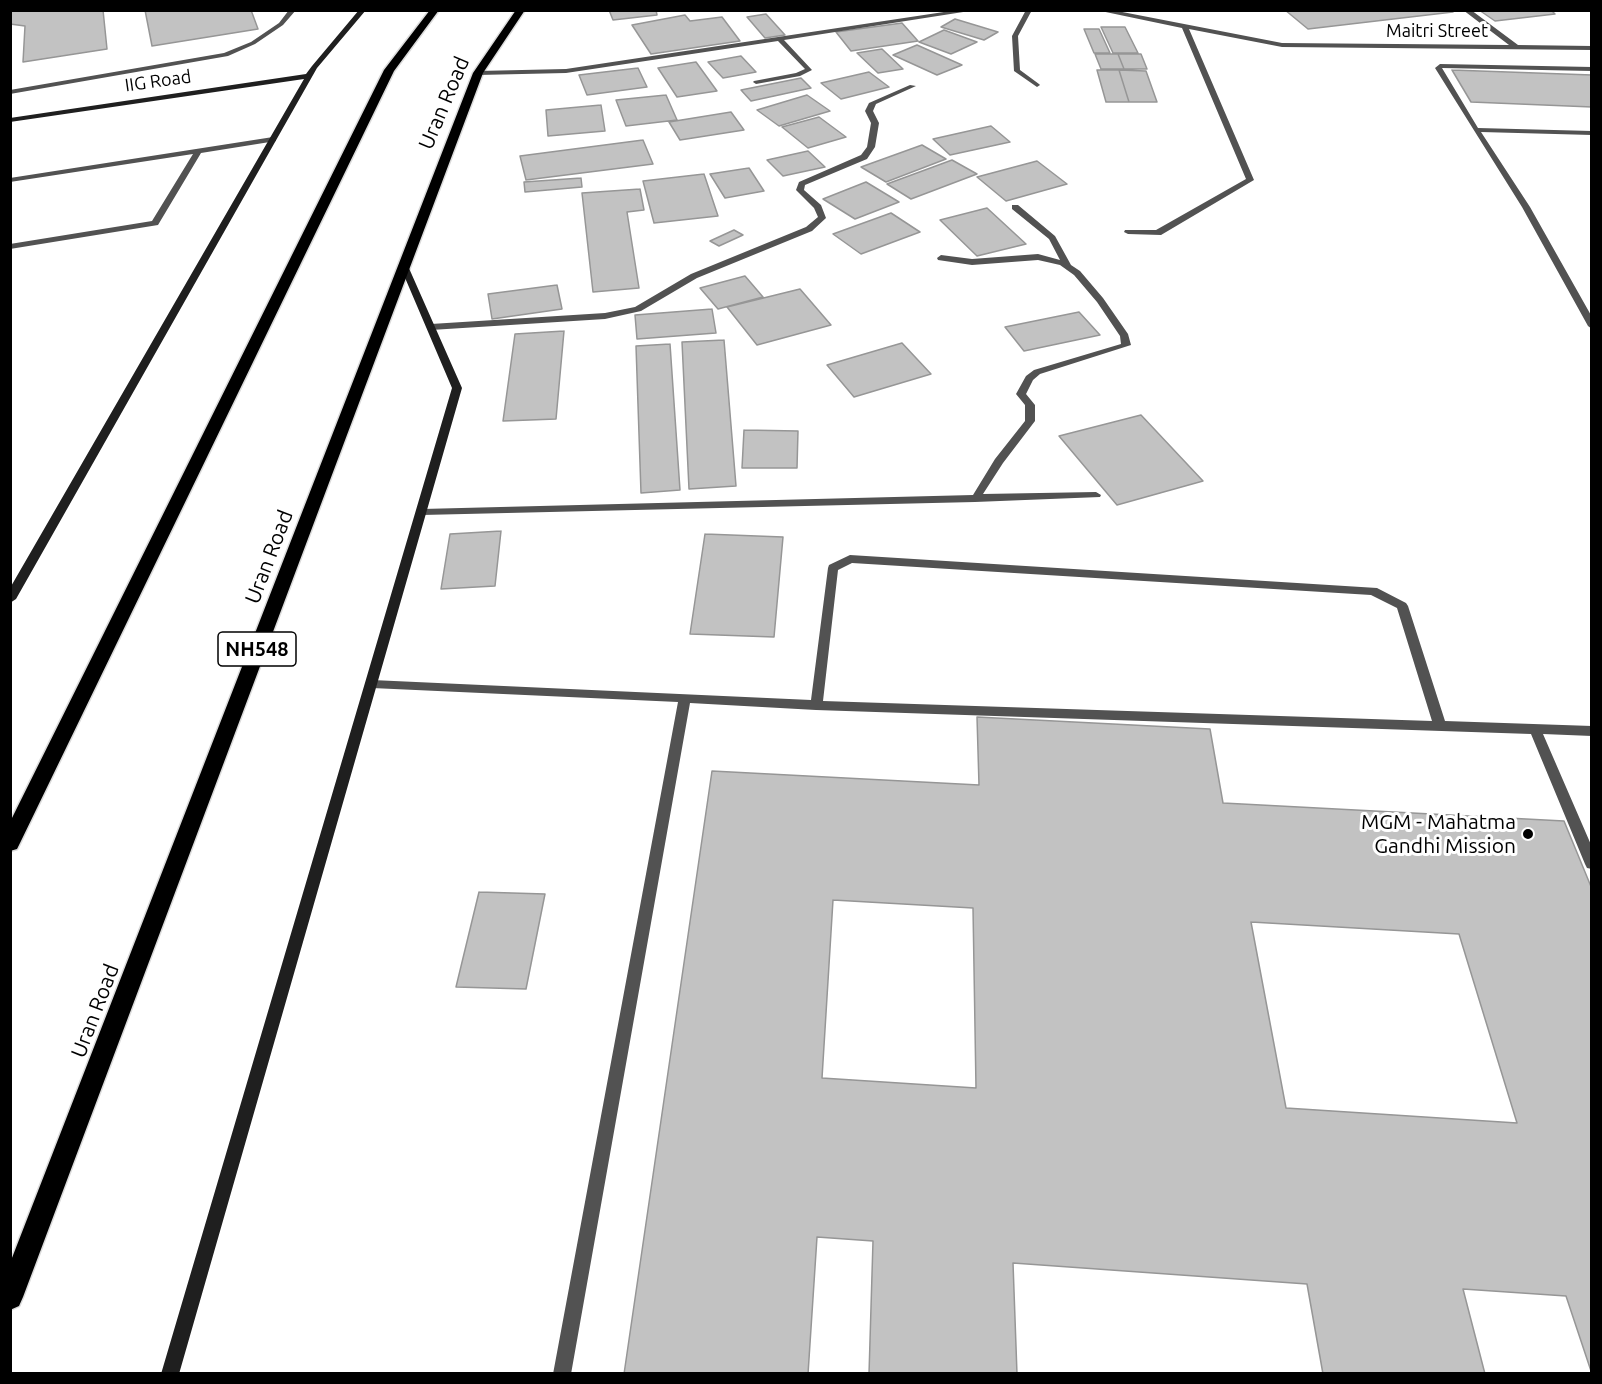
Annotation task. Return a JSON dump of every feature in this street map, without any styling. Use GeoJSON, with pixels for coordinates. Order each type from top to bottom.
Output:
{"type":"FeatureCollection","features":[{"type":"Feature","properties":{"kind":"highway"},"geometry":{"type":"LineString","coordinates":[[10,843],[389,70],[435,10]]}},
{"type":"Feature","properties":{"kind":"highway","name":"Uran Road"},"geometry":{"type":"LineString","coordinates":[[10,1297],[478,73],[521,10]]}},
{"type":"Feature","properties":{"kind":"street"},"geometry":{"type":"LineString","coordinates":[[10,92],[226,55],[253,44],[280,24],[292,10]]}},
{"type":"Feature","properties":{"kind":"street"},"geometry":{"type":"LineString","coordinates":[[10,599],[310,76],[363,10]]}},
{"type":"Feature","properties":{"kind":"street"},"geometry":{"type":"LineString","coordinates":[[478,73],[566,71],[781,41],[834,29],[973,10]]}},
{"type":"Feature","properties":{"kind":"street"},"geometry":{"type":"LineString","coordinates":[[1029,10],[1016,36],[1017,71],[1037,85]]}},
{"type":"Feature","properties":{"kind":"street","name":"Maitri Street"},"geometry":{"type":"LineString","coordinates":[[1099,10],[1282,45],[1592,48]]}},
{"type":"Feature","properties":{"kind":"street"},"geometry":{"type":"LineString","coordinates":[[1466,10],[1516,47]]}},
{"type":"Feature","properties":{"kind":"street"},"geometry":{"type":"LineString","coordinates":[[1128,232],[1158,233],[1250,180],[1185,27]]}},
{"type":"Feature","properties":{"kind":"street"},"geometry":{"type":"LineString","coordinates":[[756,82],[798,75],[809,70],[781,41]]}},
{"type":"Feature","properties":{"kind":"street"},"geometry":{"type":"LineString","coordinates":[[1592,69],[1442,65],[1438,68],[1526,207],[1592,326]]}},
{"type":"Feature","properties":{"kind":"street","name":"IIG Road"},"geometry":{"type":"LineString","coordinates":[[10,120],[310,76]]}},
{"type":"Feature","properties":{"kind":"street"},"geometry":{"type":"LineString","coordinates":[[430,327],[605,316],[638,309],[694,276],[809,229],[822,218],[818,207],[800,190],[802,184],[864,157],[872,147],[875,123],[869,111],[873,103],[912,86]]}},
{"type":"Feature","properties":{"kind":"street"},"geometry":{"type":"LineString","coordinates":[[1476,130],[1592,133]]}},
{"type":"Feature","properties":{"kind":"street"},"geometry":{"type":"LineString","coordinates":[[10,180],[273,139]]}},
{"type":"Feature","properties":{"kind":"street"},"geometry":{"type":"LineString","coordinates":[[10,247],[155,223],[198,151]]}},
{"type":"Feature","properties":{"kind":"street"},"geometry":{"type":"LineString","coordinates":[[975,499],[999,461],[1030,421],[1030,405],[1021,394],[1029,378],[1037,372],[1126,345],[1125,336],[1100,300],[1066,265],[1052,238],[1015,207]]}},
{"type":"Feature","properties":{"kind":"street"},"geometry":{"type":"LineString","coordinates":[[941,258],[972,262],[1038,257],[1066,265]]}},
{"type":"Feature","properties":{"kind":"street"},"geometry":{"type":"LineString","coordinates":[[170,1374],[457,388],[404,266]]}},
{"type":"Feature","properties":{"kind":"street"},"geometry":{"type":"LineString","coordinates":[[422,512],[1096,495]]}},
{"type":"Feature","properties":{"kind":"street"},"geometry":{"type":"LineString","coordinates":[[816,705],[833,568],[850,559],[1373,591],[1402,606],[1440,726]]}},
{"type":"Feature","properties":{"kind":"street"},"geometry":{"type":"LineString","coordinates":[[372,684],[816,705],[1592,731]]}},
{"type":"Feature","properties":{"kind":"street"},"geometry":{"type":"LineString","coordinates":[[562,1374],[685,698]]}},
{"type":"Feature","properties":{"kind":"street"},"geometry":{"type":"LineString","coordinates":[[1535,729],[1592,864]]}},
{"type":"Feature","properties":{"kind":"building"},"geometry":{"type":"Polygon","coordinates":[[[10,10],[103,10],[107,49],[23,62],[25,26],[10,24],[10,10]]]}},
{"type":"Feature","properties":{"kind":"building"},"geometry":{"type":"Polygon","coordinates":[[[145,10],[251,10],[258,29],[152,46],[145,10]]]}},
{"type":"Feature","properties":{"kind":"building"},"geometry":{"type":"Polygon","coordinates":[[[609,10],[656,10],[657,15],[613,20],[609,10]]]}},
{"type":"Feature","properties":{"kind":"building"},"geometry":{"type":"Polygon","coordinates":[[[1285,10],[1451,10],[1453,12],[1308,29],[1285,10]]]}},
{"type":"Feature","properties":{"kind":"building"},"geometry":{"type":"Polygon","coordinates":[[[1479,10],[1551,10],[1555,14],[1495,21],[1479,10]]]}},
{"type":"Feature","properties":{"kind":"building"},"geometry":{"type":"Polygon","coordinates":[[[766,14],[785,35],[765,38],[747,17],[766,14]]]}},
{"type":"Feature","properties":{"kind":"building"},"geometry":{"type":"Polygon","coordinates":[[[685,15],[690,21],[722,17],[740,41],[651,54],[632,25],[685,15]]]}},
{"type":"Feature","properties":{"kind":"building"},"geometry":{"type":"Polygon","coordinates":[[[955,19],[998,32],[984,40],[941,27],[955,19]]]}},
{"type":"Feature","properties":{"kind":"building"},"geometry":{"type":"Polygon","coordinates":[[[902,23],[918,41],[851,51],[836,32],[902,23]]]}},
{"type":"Feature","properties":{"kind":"building"},"geometry":{"type":"Polygon","coordinates":[[[1101,27],[1125,27],[1138,53],[1113,53],[1101,27]]]}},
{"type":"Feature","properties":{"kind":"building"},"geometry":{"type":"Polygon","coordinates":[[[1084,29],[1099,29],[1110,53],[1094,53],[1084,29]]]}},
{"type":"Feature","properties":{"kind":"building"},"geometry":{"type":"Polygon","coordinates":[[[944,30],[977,42],[951,54],[919,42],[944,30]]]}},
{"type":"Feature","properties":{"kind":"building"},"geometry":{"type":"Polygon","coordinates":[[[917,45],[962,65],[937,75],[893,55],[917,45]]]}},
{"type":"Feature","properties":{"kind":"building"},"geometry":{"type":"Polygon","coordinates":[[[882,49],[903,69],[878,73],[857,53],[882,49]]]}},
{"type":"Feature","properties":{"kind":"building"},"geometry":{"type":"Polygon","coordinates":[[[1095,54],[1118,54],[1124,69],[1101,69],[1095,54]]]}},
{"type":"Feature","properties":{"kind":"building"},"geometry":{"type":"Polygon","coordinates":[[[1118,54],[1141,54],[1147,69],[1124,69],[1118,54]]]}},
{"type":"Feature","properties":{"kind":"building"},"geometry":{"type":"Polygon","coordinates":[[[741,56],[756,72],[723,78],[708,62],[741,56]]]}},
{"type":"Feature","properties":{"kind":"building"},"geometry":{"type":"Polygon","coordinates":[[[696,62],[717,91],[677,97],[658,68],[696,62]]]}},
{"type":"Feature","properties":{"kind":"building"},"geometry":{"type":"Polygon","coordinates":[[[638,68],[647,87],[587,95],[579,75],[638,68]]]}},
{"type":"Feature","properties":{"kind":"building"},"geometry":{"type":"Polygon","coordinates":[[[1097,70],[1119,70],[1129,102],[1106,102],[1097,70]]]}},
{"type":"Feature","properties":{"kind":"building"},"geometry":{"type":"Polygon","coordinates":[[[1119,70],[1146,71],[1157,102],[1129,102],[1119,70]]]}},
{"type":"Feature","properties":{"kind":"building"},"geometry":{"type":"Polygon","coordinates":[[[1452,70],[1592,75],[1592,107],[1471,102],[1452,70]]]}},
{"type":"Feature","properties":{"kind":"building"},"geometry":{"type":"Polygon","coordinates":[[[869,72],[889,87],[841,99],[821,83],[869,72]]]}},
{"type":"Feature","properties":{"kind":"building"},"geometry":{"type":"Polygon","coordinates":[[[801,78],[811,88],[751,101],[741,90],[801,78]]]}},
{"type":"Feature","properties":{"kind":"building"},"geometry":{"type":"Polygon","coordinates":[[[666,95],[677,120],[626,126],[616,100],[666,95]]]}},
{"type":"Feature","properties":{"kind":"building"},"geometry":{"type":"Polygon","coordinates":[[[807,95],[830,111],[779,126],[757,110],[807,95]]]}},
{"type":"Feature","properties":{"kind":"building"},"geometry":{"type":"Polygon","coordinates":[[[601,105],[605,131],[548,136],[546,110],[601,105]]]}},
{"type":"Feature","properties":{"kind":"building"},"geometry":{"type":"Polygon","coordinates":[[[731,112],[744,130],[680,140],[669,122],[731,112]]]}},
{"type":"Feature","properties":{"kind":"building"},"geometry":{"type":"Polygon","coordinates":[[[819,117],[846,137],[808,148],[782,127],[819,117]]]}},
{"type":"Feature","properties":{"kind":"building"},"geometry":{"type":"Polygon","coordinates":[[[991,126],[1010,142],[950,155],[933,139],[991,126]]]}},
{"type":"Feature","properties":{"kind":"building"},"geometry":{"type":"Polygon","coordinates":[[[643,140],[653,164],[526,180],[520,156],[643,140]]]}},
{"type":"Feature","properties":{"kind":"building"},"geometry":{"type":"Polygon","coordinates":[[[922,145],[946,159],[886,182],[861,167],[922,145]]]}},
{"type":"Feature","properties":{"kind":"building"},"geometry":{"type":"Polygon","coordinates":[[[808,151],[825,167],[783,176],[767,160],[808,151]]]}},
{"type":"Feature","properties":{"kind":"building"},"geometry":{"type":"Polygon","coordinates":[[[952,160],[977,174],[911,199],[887,184],[952,160]]]}},
{"type":"Feature","properties":{"kind":"building"},"geometry":{"type":"Polygon","coordinates":[[[1037,161],[1067,184],[1006,201],[977,177],[1037,161]]]}},
{"type":"Feature","properties":{"kind":"building"},"geometry":{"type":"Polygon","coordinates":[[[749,168],[764,191],[725,198],[710,174],[749,168]]]}},
{"type":"Feature","properties":{"kind":"building"},"geometry":{"type":"Polygon","coordinates":[[[704,174],[718,216],[654,223],[643,181],[704,174]]]}},
{"type":"Feature","properties":{"kind":"building"},"geometry":{"type":"Polygon","coordinates":[[[581,178],[582,187],[525,192],[524,182],[581,178]]]}},
{"type":"Feature","properties":{"kind":"building"},"geometry":{"type":"Polygon","coordinates":[[[866,182],[899,202],[855,219],[823,199],[866,182]]]}},
{"type":"Feature","properties":{"kind":"building"},"geometry":{"type":"Polygon","coordinates":[[[640,189],[644,210],[627,212],[639,288],[593,292],[582,193],[640,189]]]}},
{"type":"Feature","properties":{"kind":"building"},"geometry":{"type":"Polygon","coordinates":[[[987,208],[1026,244],[977,256],[940,220],[987,208]]]}},
{"type":"Feature","properties":{"kind":"building"},"geometry":{"type":"Polygon","coordinates":[[[891,213],[920,232],[861,254],[833,234],[891,213]]]}},
{"type":"Feature","properties":{"kind":"building"},"geometry":{"type":"Polygon","coordinates":[[[734,230],[743,235],[719,246],[710,241],[734,230]]]}},
{"type":"Feature","properties":{"kind":"building"},"geometry":{"type":"Polygon","coordinates":[[[745,276],[763,297],[718,309],[700,288],[745,276]]]}},
{"type":"Feature","properties":{"kind":"building"},"geometry":{"type":"Polygon","coordinates":[[[557,285],[562,309],[492,319],[488,294],[557,285]]]}},
{"type":"Feature","properties":{"kind":"building"},"geometry":{"type":"Polygon","coordinates":[[[800,289],[831,325],[757,345],[727,307],[800,289]]]}},
{"type":"Feature","properties":{"kind":"building"},"geometry":{"type":"Polygon","coordinates":[[[712,309],[716,333],[637,339],[635,315],[712,309]]]}},
{"type":"Feature","properties":{"kind":"building"},"geometry":{"type":"Polygon","coordinates":[[[1079,312],[1100,335],[1024,351],[1005,327],[1079,312]]]}},
{"type":"Feature","properties":{"kind":"building"},"geometry":{"type":"Polygon","coordinates":[[[564,331],[556,419],[503,421],[515,334],[564,331]]]}},
{"type":"Feature","properties":{"kind":"building"},"geometry":{"type":"Polygon","coordinates":[[[724,340],[736,486],[689,489],[682,342],[724,340]]]}},
{"type":"Feature","properties":{"kind":"building"},"geometry":{"type":"Polygon","coordinates":[[[902,343],[931,374],[854,397],[827,365],[902,343]]]}},
{"type":"Feature","properties":{"kind":"building"},"geometry":{"type":"Polygon","coordinates":[[[670,344],[680,490],[641,493],[636,346],[670,344]]]}},
{"type":"Feature","properties":{"kind":"building"},"geometry":{"type":"Polygon","coordinates":[[[1141,415],[1203,481],[1117,505],[1059,436],[1141,415]]]}},
{"type":"Feature","properties":{"kind":"building"},"geometry":{"type":"Polygon","coordinates":[[[744,430],[798,431],[797,468],[742,468],[744,430]]]}},
{"type":"Feature","properties":{"kind":"building"},"geometry":{"type":"Polygon","coordinates":[[[501,531],[495,586],[441,589],[450,534],[501,531]]]}},
{"type":"Feature","properties":{"kind":"building"},"geometry":{"type":"Polygon","coordinates":[[[705,534],[783,537],[774,637],[690,634],[705,534]]]}},
{"type":"Feature","properties":{"kind":"building"},"geometry":{"type":"Polygon","coordinates":[[[977,717],[1210,729],[1223,803],[1564,821],[1592,889],[1592,1374],[1566,1296],[1463,1289],[1485,1374],[1323,1374],[1307,1284],[1013,1263],[1017,1374],[869,1374],[873,1241],[817,1237],[808,1374],[624,1374],[712,771],[979,785],[977,717]],[[833,900],[822,1078],[976,1088],[973,908],[833,900]],[[1251,922],[1286,1108],[1517,1123],[1459,934],[1251,922]]]}},
{"type":"Feature","properties":{"kind":"building"},"geometry":{"type":"Polygon","coordinates":[[[479,892],[545,894],[526,989],[456,987],[479,892]]]}},
{"type":"Feature","properties":{"kind":"place","name":"MGM - Mahatma Gandhi Mission"},"geometry":{"type":"Point","coordinates":[1528,834]}}]}
